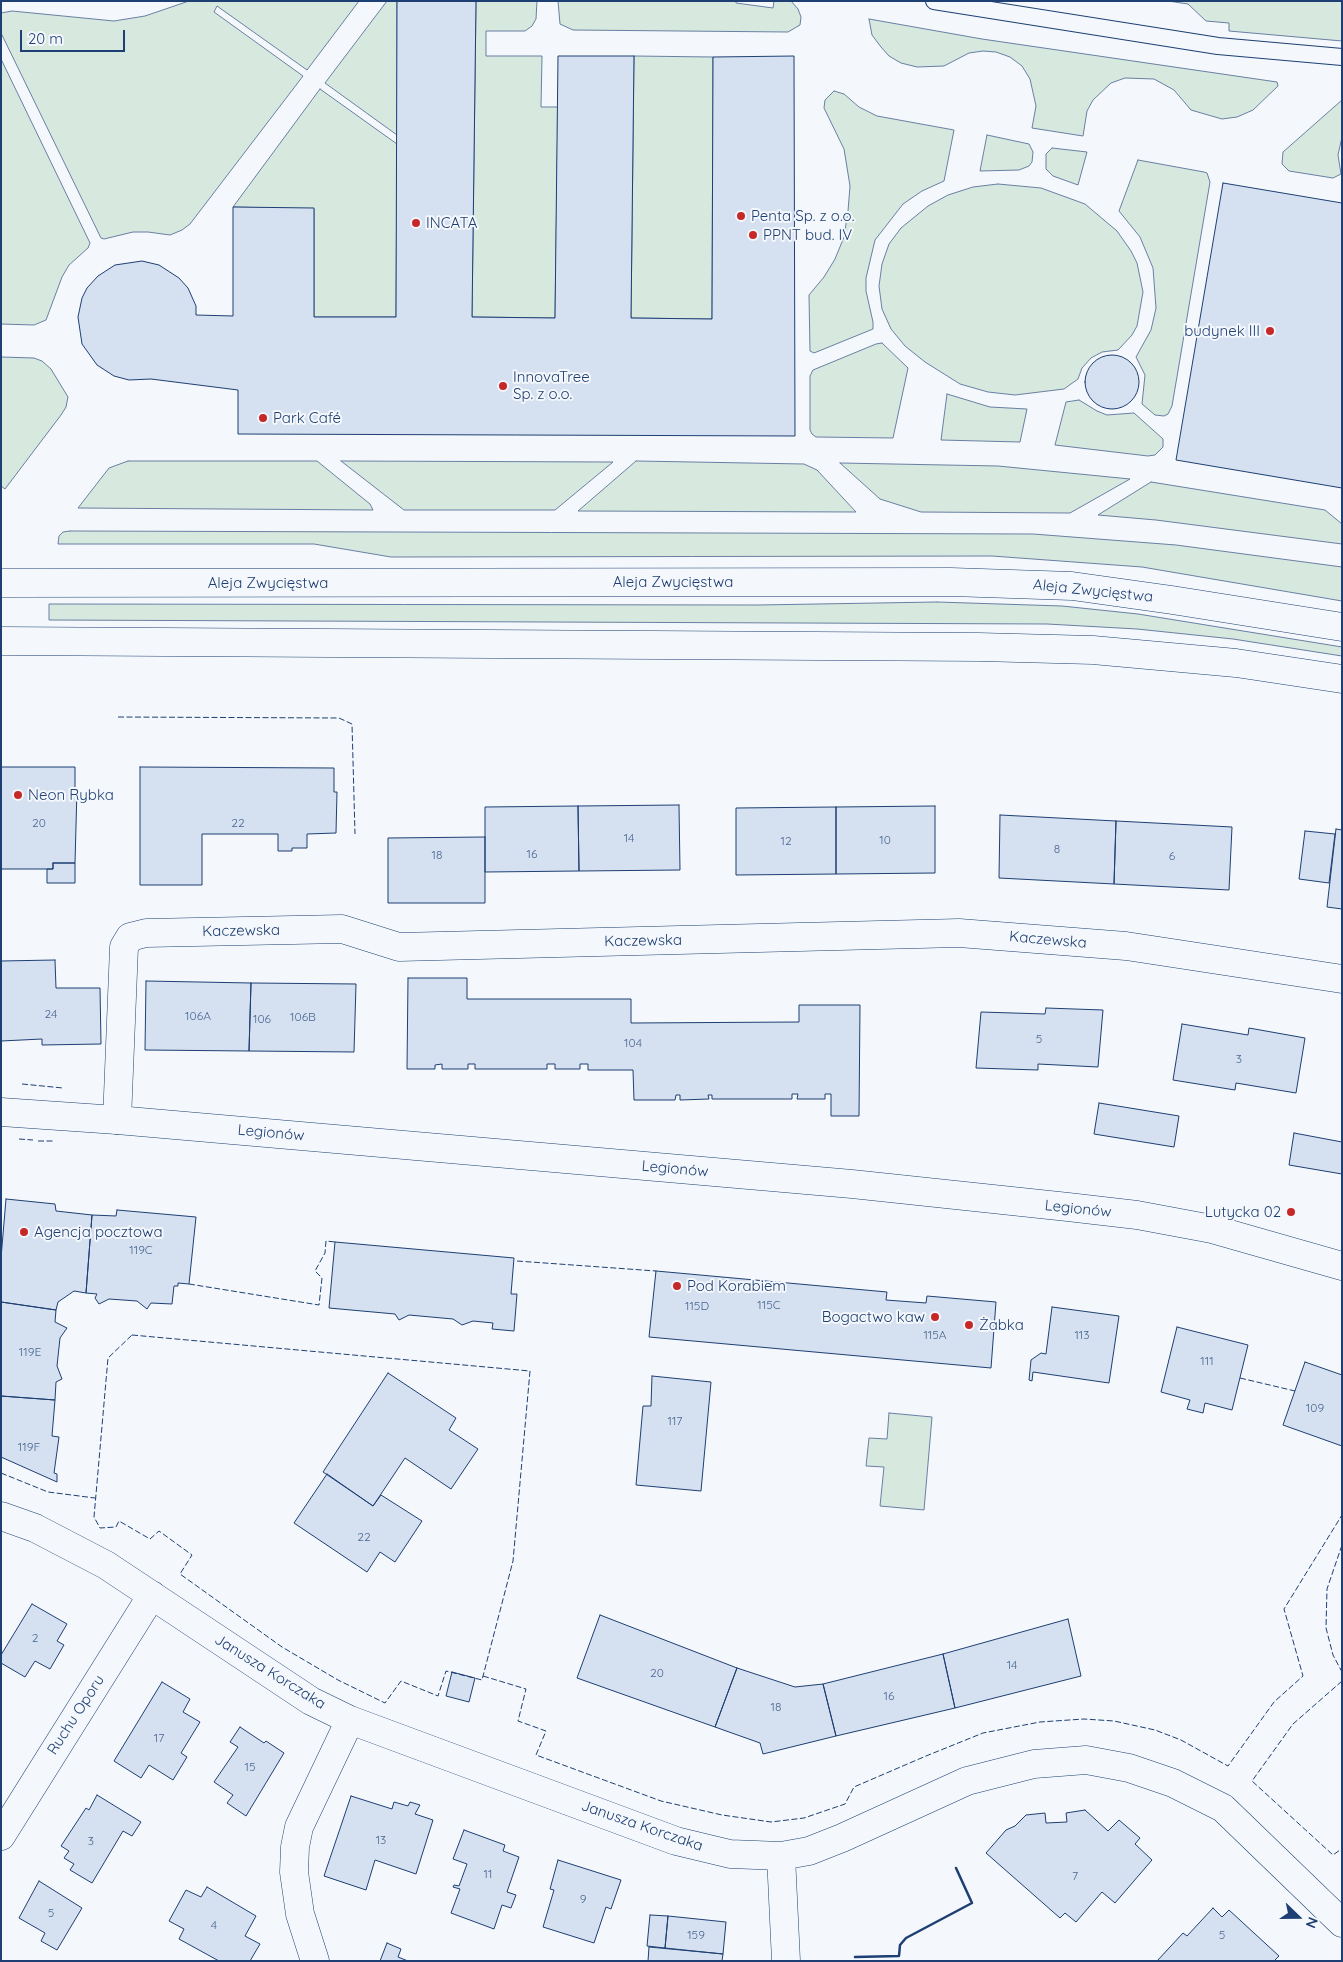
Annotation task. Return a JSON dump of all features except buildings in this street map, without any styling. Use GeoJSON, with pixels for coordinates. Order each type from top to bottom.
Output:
{"type":"FeatureCollection","features":[{"type":"Feature","properties":{"kind":"street","name":"Aleja Zwycięstwa"},"geometry":{"type":"LineString","coordinates":[[1,583],[922,582],[1072,586],[1342,627]]}},
{"type":"Feature","properties":{"kind":"street"},"geometry":{"type":"LineString","coordinates":[[1,641],[979,647],[1093,650],[1208,660],[1342,680]]}},
{"type":"Feature","properties":{"kind":"street","name":"Kaczewska"},"geometry":{"type":"LineString","coordinates":[[117,1120],[124,947],[130,937],[146,933],[342,929],[399,947],[959,933],[1126,946],[1342,979]]}},
{"type":"Feature","properties":{"kind":"street","name":"Legionów"},"geometry":{"type":"LineString","coordinates":[[1,1112],[117,1120],[852,1184],[1127,1214],[1212,1229],[1342,1266]]}},
{"type":"Feature","properties":{"kind":"street","name":"Janusza Korczaka"},"geometry":{"type":"LineString","coordinates":[[1,1516],[35,1528],[74,1547],[152,1595],[311,1701],[350,1720],[676,1841],[730,1854],[781,1856],[809,1851],[967,1781],[1034,1764],[1086,1760],[1129,1768],[1174,1783],[1223,1808],[1342,1923]]}},
{"type":"Feature","properties":{"kind":"street","name":"Ruchu Oporu"},"geometry":{"type":"LineString","coordinates":[[1,1836],[152,1595]]}},
{"type":"Feature","properties":{"kind":"street"},"geometry":{"type":"LineString","coordinates":[[315,1961],[300,1914],[294,1872],[295,1847],[299,1827],[350,1720]]}},
{"type":"Feature","properties":{"kind":"street"},"geometry":{"type":"LineString","coordinates":[[781,1856],[786,1961]]}},
{"type":"Feature","properties":{"kind":"lane"},"geometry":{"type":"LineString","coordinates":[[934,1],[1218,46],[1342,57]]}},
{"type":"Feature","properties":{"kind":"shaded area"},"geometry":{"type":"Polygon","coordinates":[[[189,1],[359,1],[307,70],[217,6],[214,12],[303,76],[190,224],[170,235],[133,232],[104,239],[101,238],[1,33],[1,13],[12,11],[114,21],[145,16],[189,1]]]}},
{"type":"Feature","properties":{"kind":"shaded area"},"geometry":{"type":"Polygon","coordinates":[[[387,1],[397,1],[397,135],[325,83],[387,1]]]}},
{"type":"Feature","properties":{"kind":"shaded area"},"geometry":{"type":"Polygon","coordinates":[[[476,1],[537,1],[536,19],[532,26],[525,31],[486,31],[486,56],[542,56],[541,107],[558,107],[555,318],[472,317],[476,1]]]}},
{"type":"Feature","properties":{"kind":"shaded area"},"geometry":{"type":"Polygon","coordinates":[[[558,1],[736,1],[736,3],[773,8],[774,1],[791,1],[798,9],[801,17],[800,25],[788,32],[573,30],[560,24],[558,1]]]}},
{"type":"Feature","properties":{"kind":"shaded area"},"geometry":{"type":"Polygon","coordinates":[[[1168,1],[1342,1],[1342,41],[1229,31],[1229,23],[1206,21],[1188,4],[1168,1]]]}},
{"type":"Feature","properties":{"kind":"shaded area"},"geometry":{"type":"Polygon","coordinates":[[[869,19],[982,39],[1277,82],[1278,86],[1253,110],[1237,117],[1222,119],[1191,110],[1174,90],[1154,79],[1125,78],[1111,83],[1093,100],[1087,111],[1083,136],[1032,128],[1036,106],[1030,79],[1022,66],[1010,57],[996,52],[983,51],[969,53],[944,66],[917,67],[901,63],[889,56],[872,35],[869,19]]]}},
{"type":"Feature","properties":{"kind":"shaded area"},"geometry":{"type":"Polygon","coordinates":[[[634,56],[713,57],[712,319],[631,318],[634,56]]]}},
{"type":"Feature","properties":{"kind":"shaded area"},"geometry":{"type":"Polygon","coordinates":[[[1,59],[90,243],[88,248],[69,265],[62,277],[46,320],[34,325],[1,324],[1,59]]]}},
{"type":"Feature","properties":{"kind":"shaded area"},"geometry":{"type":"Polygon","coordinates":[[[320,89],[397,144],[396,317],[314,317],[314,209],[233,207],[320,89]]]}},
{"type":"Feature","properties":{"kind":"shaded area"},"geometry":{"type":"Polygon","coordinates":[[[834,91],[844,94],[859,107],[877,116],[954,130],[944,181],[922,191],[903,204],[875,240],[866,278],[866,291],[873,329],[814,353],[810,351],[809,295],[824,277],[835,259],[844,237],[850,186],[844,149],[824,108],[825,100],[834,91]]]}},
{"type":"Feature","properties":{"kind":"shaded area"},"geometry":{"type":"Polygon","coordinates":[[[1342,100],[1342,137],[1338,155],[1341,174],[1333,178],[1289,171],[1282,164],[1283,152],[1342,100]]]}},
{"type":"Feature","properties":{"kind":"shaded area"},"geometry":{"type":"Polygon","coordinates":[[[987,135],[1029,144],[1033,152],[1032,162],[1029,166],[1019,170],[980,171],[987,135]]]}},
{"type":"Feature","properties":{"kind":"shaded area"},"geometry":{"type":"Polygon","coordinates":[[[1052,148],[1087,152],[1078,185],[1053,176],[1046,169],[1046,154],[1052,148]]]}},
{"type":"Feature","properties":{"kind":"shaded area"},"geometry":{"type":"Polygon","coordinates":[[[1138,160],[1204,172],[1207,173],[1210,182],[1172,406],[1168,414],[1164,416],[1155,415],[1142,404],[1145,375],[1136,357],[1151,330],[1156,308],[1153,268],[1140,237],[1119,211],[1138,160]]]}},
{"type":"Feature","properties":{"kind":"shaded area"},"geometry":{"type":"Polygon","coordinates":[[[998,184],[1041,188],[1085,204],[1117,231],[1137,263],[1143,292],[1137,326],[1132,335],[1118,350],[1102,352],[1091,358],[1082,368],[1078,379],[1064,389],[1015,395],[988,392],[960,384],[925,362],[905,346],[891,329],[882,309],[879,286],[882,264],[889,244],[901,228],[928,206],[948,195],[973,187],[998,184]]]}},
{"type":"Feature","properties":{"kind":"shaded area"},"geometry":{"type":"Polygon","coordinates":[[[882,343],[908,368],[893,438],[816,437],[810,430],[810,376],[813,370],[882,343]]]}},
{"type":"Feature","properties":{"kind":"shaded area"},"geometry":{"type":"Polygon","coordinates":[[[1,357],[34,358],[42,361],[51,369],[68,397],[66,407],[61,415],[5,489],[1,486],[1,357]]]}},
{"type":"Feature","properties":{"kind":"shaded area"},"geometry":{"type":"Polygon","coordinates":[[[947,394],[990,407],[1027,409],[1020,442],[941,440],[947,394]]]}},
{"type":"Feature","properties":{"kind":"shaded area"},"geometry":{"type":"Polygon","coordinates":[[[1079,400],[1107,415],[1134,413],[1163,439],[1163,447],[1155,455],[1148,456],[1055,445],[1066,402],[1079,400]]]}},
{"type":"Feature","properties":{"kind":"shaded area"},"geometry":{"type":"Polygon","coordinates":[[[128,461],[317,461],[370,504],[373,510],[78,508],[109,468],[128,461]]]}},
{"type":"Feature","properties":{"kind":"shaded area"},"geometry":{"type":"Polygon","coordinates":[[[341,461],[613,462],[555,510],[404,510],[341,461]]]}},
{"type":"Feature","properties":{"kind":"shaded area"},"geometry":{"type":"Polygon","coordinates":[[[636,461],[804,464],[817,470],[856,512],[578,511],[636,461]]]}},
{"type":"Feature","properties":{"kind":"shaded area"},"geometry":{"type":"Polygon","coordinates":[[[840,463],[998,466],[1130,479],[1070,513],[921,512],[880,499],[840,463]]]}},
{"type":"Feature","properties":{"kind":"shaded area"},"geometry":{"type":"Polygon","coordinates":[[[1151,482],[1325,510],[1342,524],[1342,544],[1156,520],[1098,515],[1151,482]]]}},
{"type":"Feature","properties":{"kind":"shaded area"},"geometry":{"type":"Polygon","coordinates":[[[63,532],[1033,534],[1176,545],[1342,567],[1342,601],[1142,567],[992,556],[391,557],[314,544],[58,544],[59,536],[63,532]]]}},
{"type":"Feature","properties":{"kind":"shaded area"},"geometry":{"type":"Polygon","coordinates":[[[937,602],[1062,606],[1138,614],[1342,647],[1342,656],[1233,639],[1137,629],[1047,624],[49,620],[49,604],[758,605],[937,602]]]}},
{"type":"Feature","properties":{"kind":"shaded area"},"geometry":{"type":"Polygon","coordinates":[[[889,1413],[932,1417],[924,1510],[880,1506],[884,1467],[866,1466],[869,1438],[887,1439],[889,1413]]]}},
{"type":"Feature","properties":{"kind":"fence"},"geometry":{"type":"LineString","coordinates":[[118,717],[339,718],[352,724],[355,834]]}},
{"type":"Feature","properties":{"kind":"fence"},"geometry":{"type":"LineString","coordinates":[[22,1084],[63,1088]]}},
{"type":"Feature","properties":{"kind":"fence"},"geometry":{"type":"LineString","coordinates":[[19,1139],[33,1140]]}},
{"type":"Feature","properties":{"kind":"fence"},"geometry":{"type":"LineString","coordinates":[[38,1141],[54,1141]]}},
{"type":"Feature","properties":{"kind":"fence"},"geometry":{"type":"LineString","coordinates":[[189,1284],[319,1305],[322,1278],[315,1271],[325,1253],[326,1241],[335,1242]]}},
{"type":"Feature","properties":{"kind":"fence"},"geometry":{"type":"LineString","coordinates":[[517,1261],[656,1271]]}},
{"type":"Feature","properties":{"kind":"fence"},"geometry":{"type":"LineString","coordinates":[[132,1335],[530,1371],[513,1561],[482,1680],[446,1671],[438,1696],[401,1681],[385,1703],[338,1680],[282,1647],[180,1574],[192,1555],[159,1531],[150,1539],[119,1521],[116,1527],[100,1528],[94,1517],[108,1358],[132,1335]]}},
{"type":"Feature","properties":{"kind":"fence"},"geometry":{"type":"LineString","coordinates":[[1240,1378],[1295,1391]]}},
{"type":"Feature","properties":{"kind":"fence"},"geometry":{"type":"LineString","coordinates":[[1,1473],[48,1492],[95,1498]]}},
{"type":"Feature","properties":{"kind":"fence"},"geometry":{"type":"LineString","coordinates":[[483,1676],[526,1689],[518,1721],[546,1731],[536,1755],[661,1801],[722,1815],[771,1822],[804,1818],[845,1804],[854,1787],[983,1733],[1040,1722],[1084,1719],[1114,1721],[1155,1730],[1181,1740],[1228,1766],[1274,1702],[1303,1676],[1284,1609],[1342,1515]]}},
{"type":"Feature","properties":{"kind":"fence"},"geometry":{"type":"LineString","coordinates":[[1342,1545],[1327,1589],[1326,1628],[1333,1655],[1342,1672]]}},
{"type":"Feature","properties":{"kind":"fence"},"geometry":{"type":"LineString","coordinates":[[1342,1681],[1293,1724],[1252,1781],[1333,1855],[1340,1850],[1342,1852]]}},
{"type":"Feature","properties":{"kind":"wall"},"geometry":{"type":"LineString","coordinates":[[855,1957],[899,1956],[900,1945],[906,1938],[972,1903],[956,1868]]}},
{"type":"Feature","properties":{"kind":"place","name":"Penta Sp. z o.o."},"geometry":{"type":"Point","coordinates":[741,216]}},
{"type":"Feature","properties":{"kind":"place","name":"INCATA"},"geometry":{"type":"Point","coordinates":[416,223]}},
{"type":"Feature","properties":{"kind":"place","name":"PPNT bud. IV"},"geometry":{"type":"Point","coordinates":[753,235]}},
{"type":"Feature","properties":{"kind":"place","name":"budynek III"},"geometry":{"type":"Point","coordinates":[1270,331]}},
{"type":"Feature","properties":{"kind":"place","name":"InnovaTree Sp. z o.o."},"geometry":{"type":"Point","coordinates":[503,386]}},
{"type":"Feature","properties":{"kind":"place","name":"Park Café"},"geometry":{"type":"Point","coordinates":[263,418]}},
{"type":"Feature","properties":{"kind":"place","name":"Neon Rybka"},"geometry":{"type":"Point","coordinates":[18,795]}},
{"type":"Feature","properties":{"kind":"place","name":"Lutycka 02"},"geometry":{"type":"Point","coordinates":[1291,1212]}},
{"type":"Feature","properties":{"kind":"place","name":"Agencja pocztowa"},"geometry":{"type":"Point","coordinates":[24,1232]}},
{"type":"Feature","properties":{"kind":"place","name":"Pod Korabiem"},"geometry":{"type":"Point","coordinates":[677,1286]}},
{"type":"Feature","properties":{"kind":"place","name":"Bogactwo kaw"},"geometry":{"type":"Point","coordinates":[935,1317]}},
{"type":"Feature","properties":{"kind":"place","name":"Żabka"},"geometry":{"type":"Point","coordinates":[969,1325]}}]}
